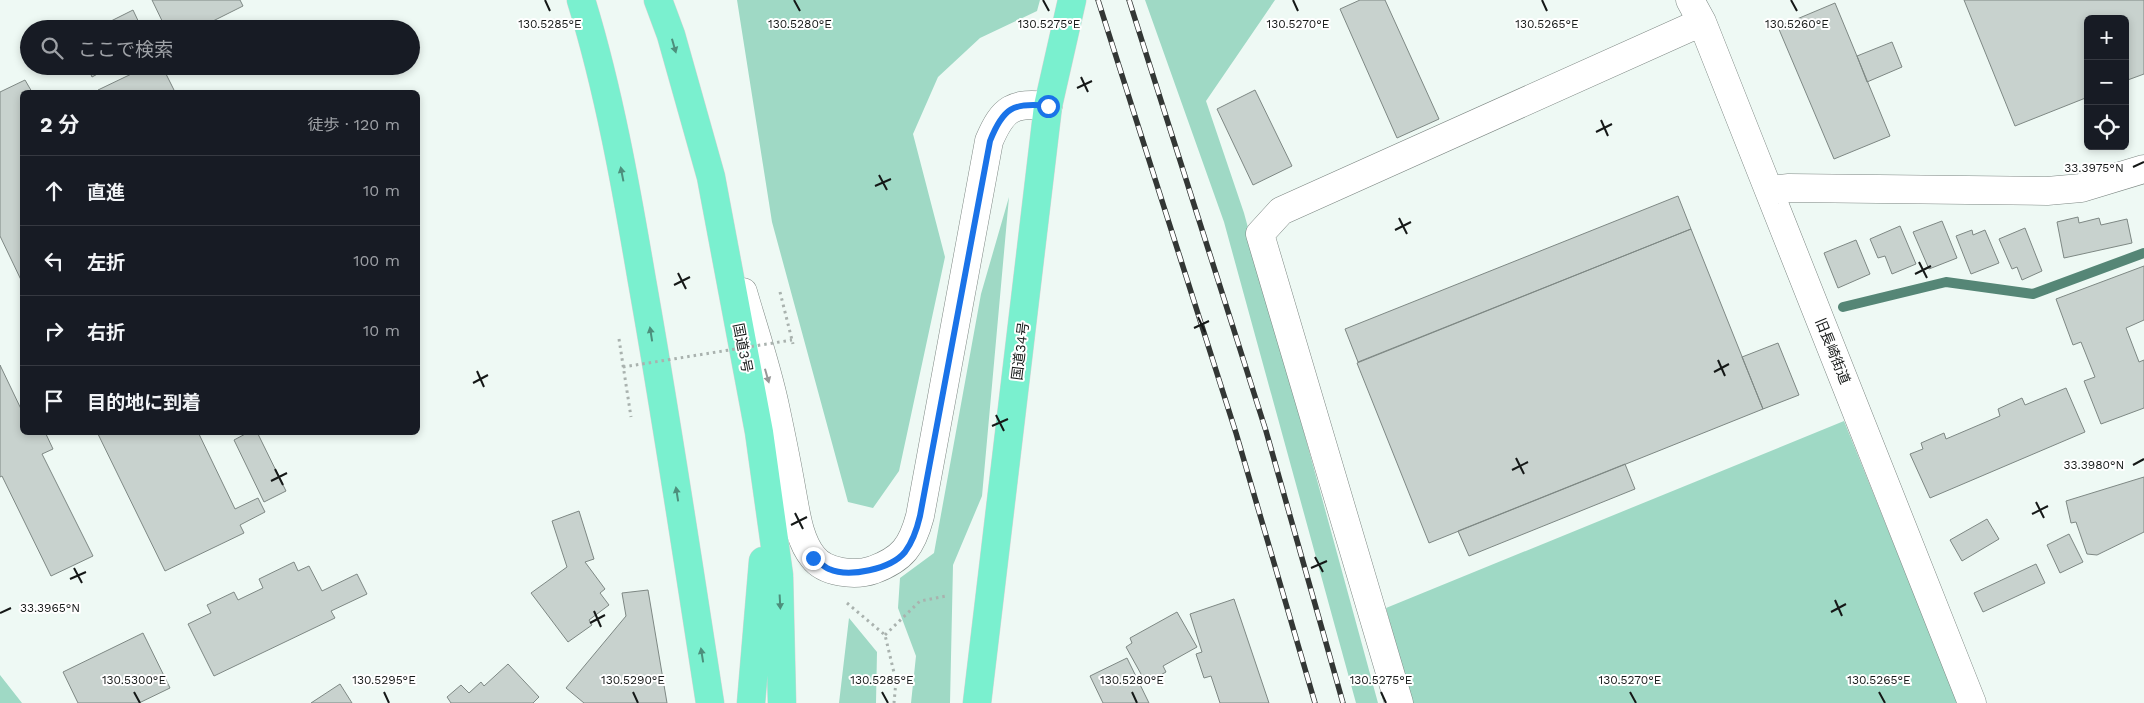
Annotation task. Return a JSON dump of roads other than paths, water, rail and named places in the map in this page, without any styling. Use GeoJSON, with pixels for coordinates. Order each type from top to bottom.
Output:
{"type":"FeatureCollection","features":[{"type":"Feature","properties":{"kind":"highway"},"geometry":{"type":"LineString","coordinates":[[581,0],[610,113],[631,219],[710,703]]}},
{"type":"Feature","properties":{"kind":"highway","name":"国道3号"},"geometry":{"type":"LineString","coordinates":[[658,0],[674,44],[711,177],[759,432],[779,575],[782,703]]}},
{"type":"Feature","properties":{"kind":"highway","name":"国道34号"},"geometry":{"type":"LineString","coordinates":[[977,703],[1048,106],[1070,7]]}},
{"type":"Feature","properties":{"kind":"highway"},"geometry":{"type":"LineString","coordinates":[[751,703],[764,547],[759,432]]}},
{"type":"Feature","properties":{"kind":"highway"},"geometry":{"type":"LineString","coordinates":[[981,675],[981,703]]}},
{"type":"Feature","properties":{"kind":"street"},"geometry":{"type":"LineString","coordinates":[[1399,703],[1260,234],[1282,211],[1696,11]]}},
{"type":"Feature","properties":{"kind":"street","name":"旧長崎街道"},"geometry":{"type":"LineString","coordinates":[[1696,11],[1972,703]]}},
{"type":"Feature","properties":{"kind":"street"},"geometry":{"type":"LineString","coordinates":[[711,177],[775,404],[798,521],[804,540],[813,558],[829,569],[850,573],[871,571],[904,553],[915,536],[990,141],[997,123],[1010,109],[1028,103],[1048,106]]}},
{"type":"Feature","properties":{"kind":"street"},"geometry":{"type":"LineString","coordinates":[[1769,190],[1789,188],[2047,191],[2081,188],[2144,169]]}},
{"type":"Feature","properties":{"kind":"waterway"},"geometry":{"type":"LineString","coordinates":[[1843,307],[1946,282],[2033,294],[2144,253]]}},
{"type":"Feature","properties":{"kind":"railway"},"geometry":{"type":"LineString","coordinates":[[1098,0],[1236,433],[1315,703]]}},
{"type":"Feature","properties":{"kind":"railway"},"geometry":{"type":"LineString","coordinates":[[1129,0],[1266,431],[1343,703]]}}]}
